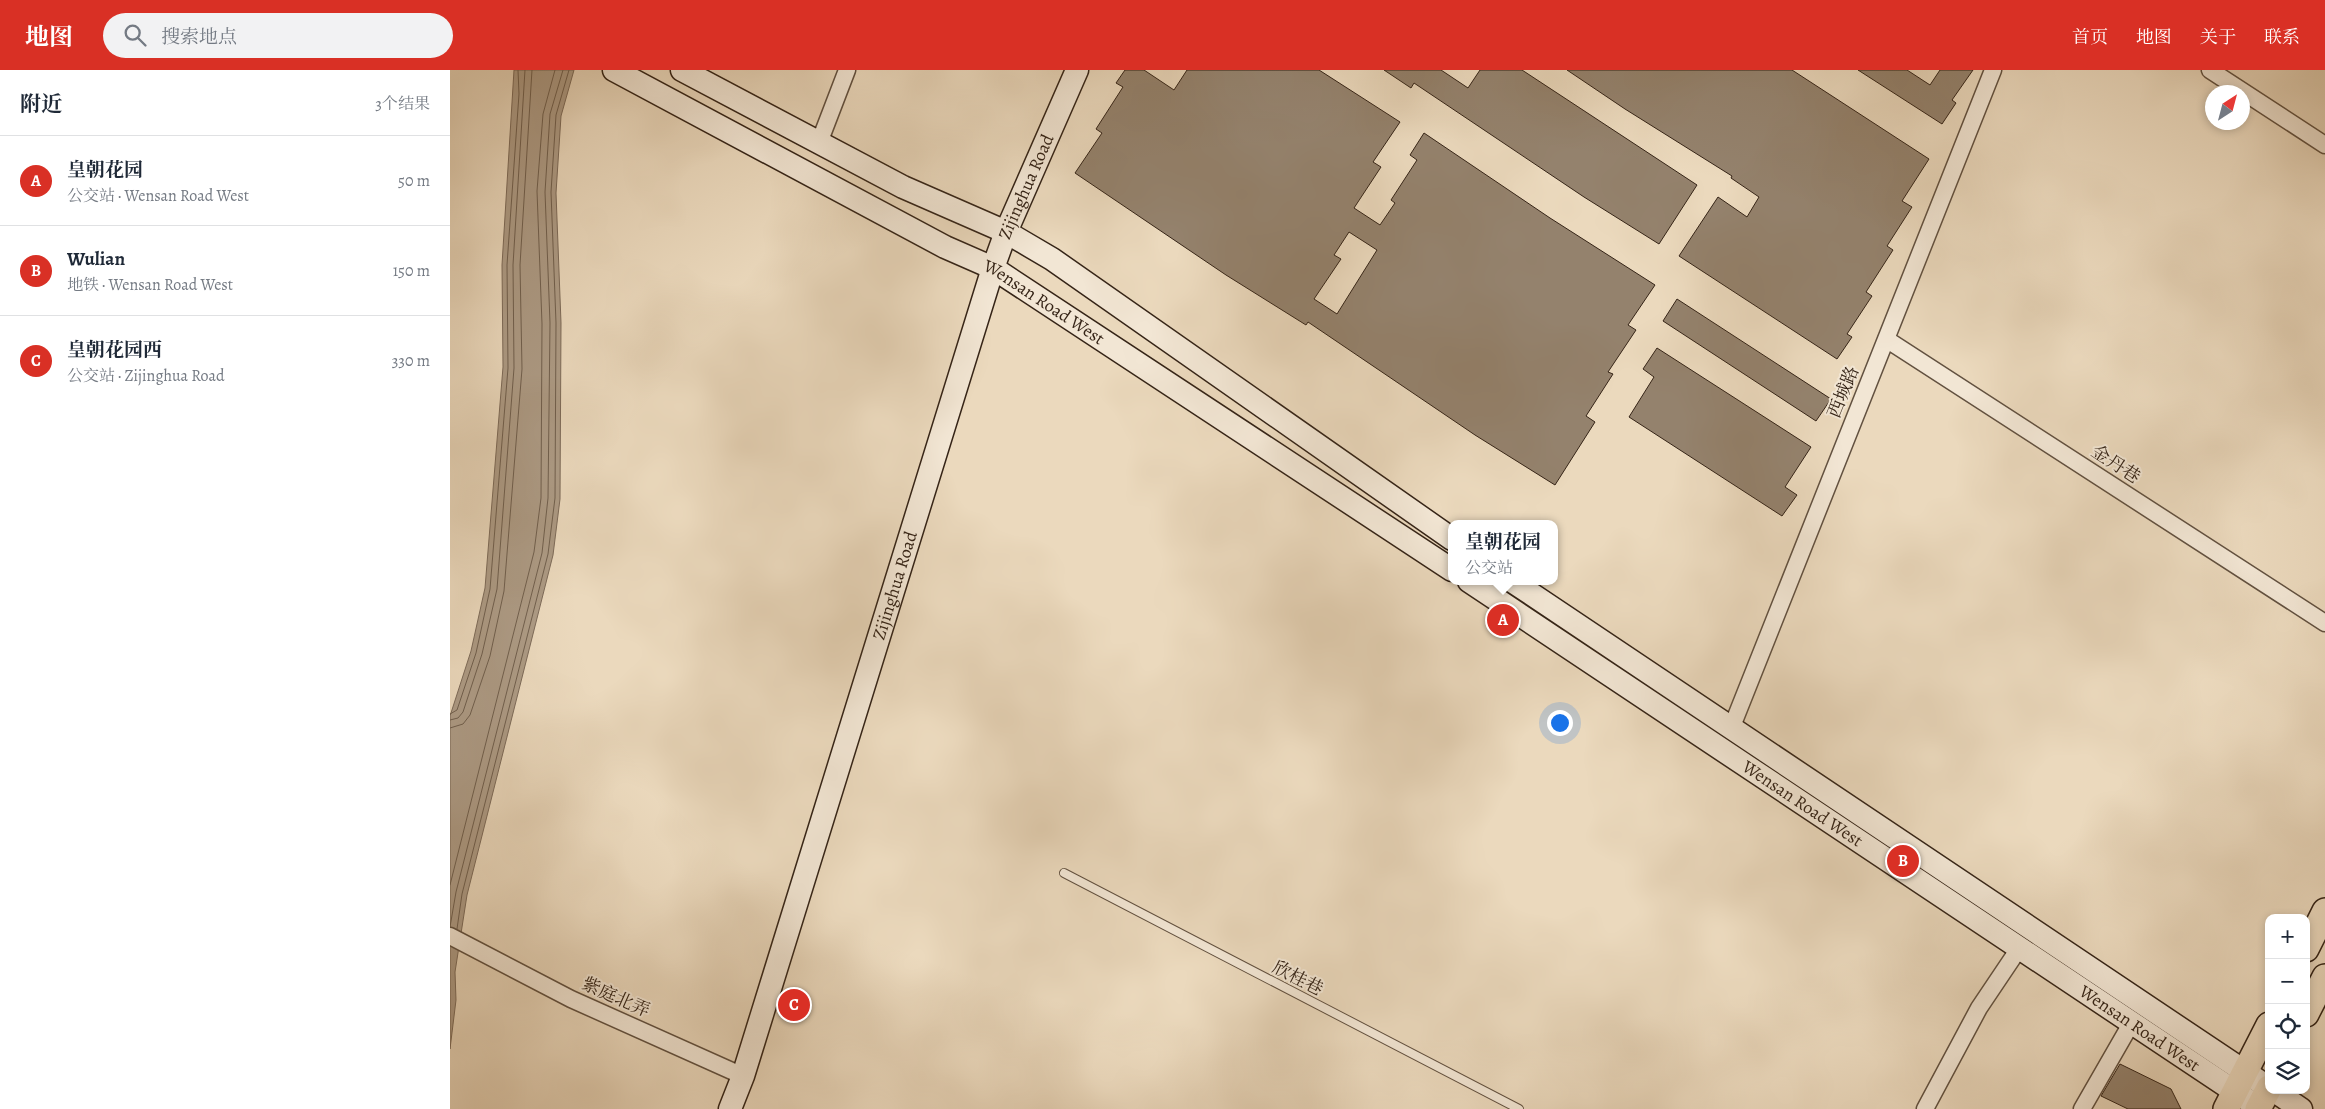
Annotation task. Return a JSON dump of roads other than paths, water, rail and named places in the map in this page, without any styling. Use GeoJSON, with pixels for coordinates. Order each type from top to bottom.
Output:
{"type":"FeatureCollection","features":[{"type":"Feature","properties":{"kind":"main road","name":"Wensan Road West"},"geometry":{"type":"LineString","coordinates":[[614,70],[945,247],[993,268],[1448,567]]}},
{"type":"Feature","properties":{"kind":"main road"},"geometry":{"type":"LineString","coordinates":[[682,70],[902,187],[1006,232],[1052,259],[1448,536]]}},
{"type":"Feature","properties":{"kind":"main road","name":"Zijinghua Road"},"geometry":{"type":"LineString","coordinates":[[730,1109],[743,1076],[993,268],[1006,232],[1077,70]]}},
{"type":"Feature","properties":{"kind":"main road","name":"Wensan Road West"},"geometry":{"type":"LineString","coordinates":[[1475,585],[2236,1090],[2301,1109]]}},
{"type":"Feature","properties":{"kind":"main road","name":"Wensan Road West"},"geometry":{"type":"LineString","coordinates":[[1518,585],[1731,729],[2236,1090]]}},
{"type":"Feature","properties":{"kind":"main road"},"geometry":{"type":"LineString","coordinates":[[2310,941],[2325,911]]}},
{"type":"Feature","properties":{"kind":"main road"},"geometry":{"type":"LineString","coordinates":[[2310,1006],[2325,977]]}},
{"type":"Feature","properties":{"kind":"main road"},"geometry":{"type":"LineString","coordinates":[[2236,1090],[2265,1033]]}},
{"type":"Feature","properties":{"kind":"street"},"geometry":{"type":"LineString","coordinates":[[819,142],[848,70]]}},
{"type":"Feature","properties":{"kind":"street","name":"西城路"},"geometry":{"type":"LineString","coordinates":[[1731,729],[1993,70]]}},
{"type":"Feature","properties":{"kind":"street"},"geometry":{"type":"LineString","coordinates":[[2210,70],[2325,145]]}},
{"type":"Feature","properties":{"kind":"street","name":"金丹巷"},"geometry":{"type":"LineString","coordinates":[[1886,339],[2325,623]]}},
{"type":"Feature","properties":{"kind":"street","name":"紫庭北弄"},"geometry":{"type":"LineString","coordinates":[[450,936],[571,999],[743,1076]]}},
{"type":"Feature","properties":{"kind":"street"},"geometry":{"type":"LineString","coordinates":[[1925,1109],[1979,1008],[2020,947]]}},
{"type":"Feature","properties":{"kind":"street"},"geometry":{"type":"LineString","coordinates":[[2082,1109],[2132,1022]]}},
{"type":"Feature","properties":{"kind":"lane","name":"欣桂巷"},"geometry":{"type":"LineString","coordinates":[[1064,873],[1519,1109]]}},
{"type":"Feature","properties":{"kind":"water"},"geometry":{"type":"Polygon","coordinates":[[[514,70],[574,70],[561,116],[556,193],[561,323],[560,499],[553,555],[467,895],[455,972],[456,1000],[450,1049],[450,716],[471,651],[485,588],[503,367],[502,265],[514,70]]]}},
{"type":"Feature","properties":{"kind":"place","name":"皇朝花园"},"geometry":{"type":"Point","coordinates":[1503,620]}},
{"type":"Feature","properties":{"kind":"place","name":"Wulian"},"geometry":{"type":"Point","coordinates":[1903,861]}},
{"type":"Feature","properties":{"kind":"place","name":"皇朝花园西"},"geometry":{"type":"Point","coordinates":[794,1005]}}]}
